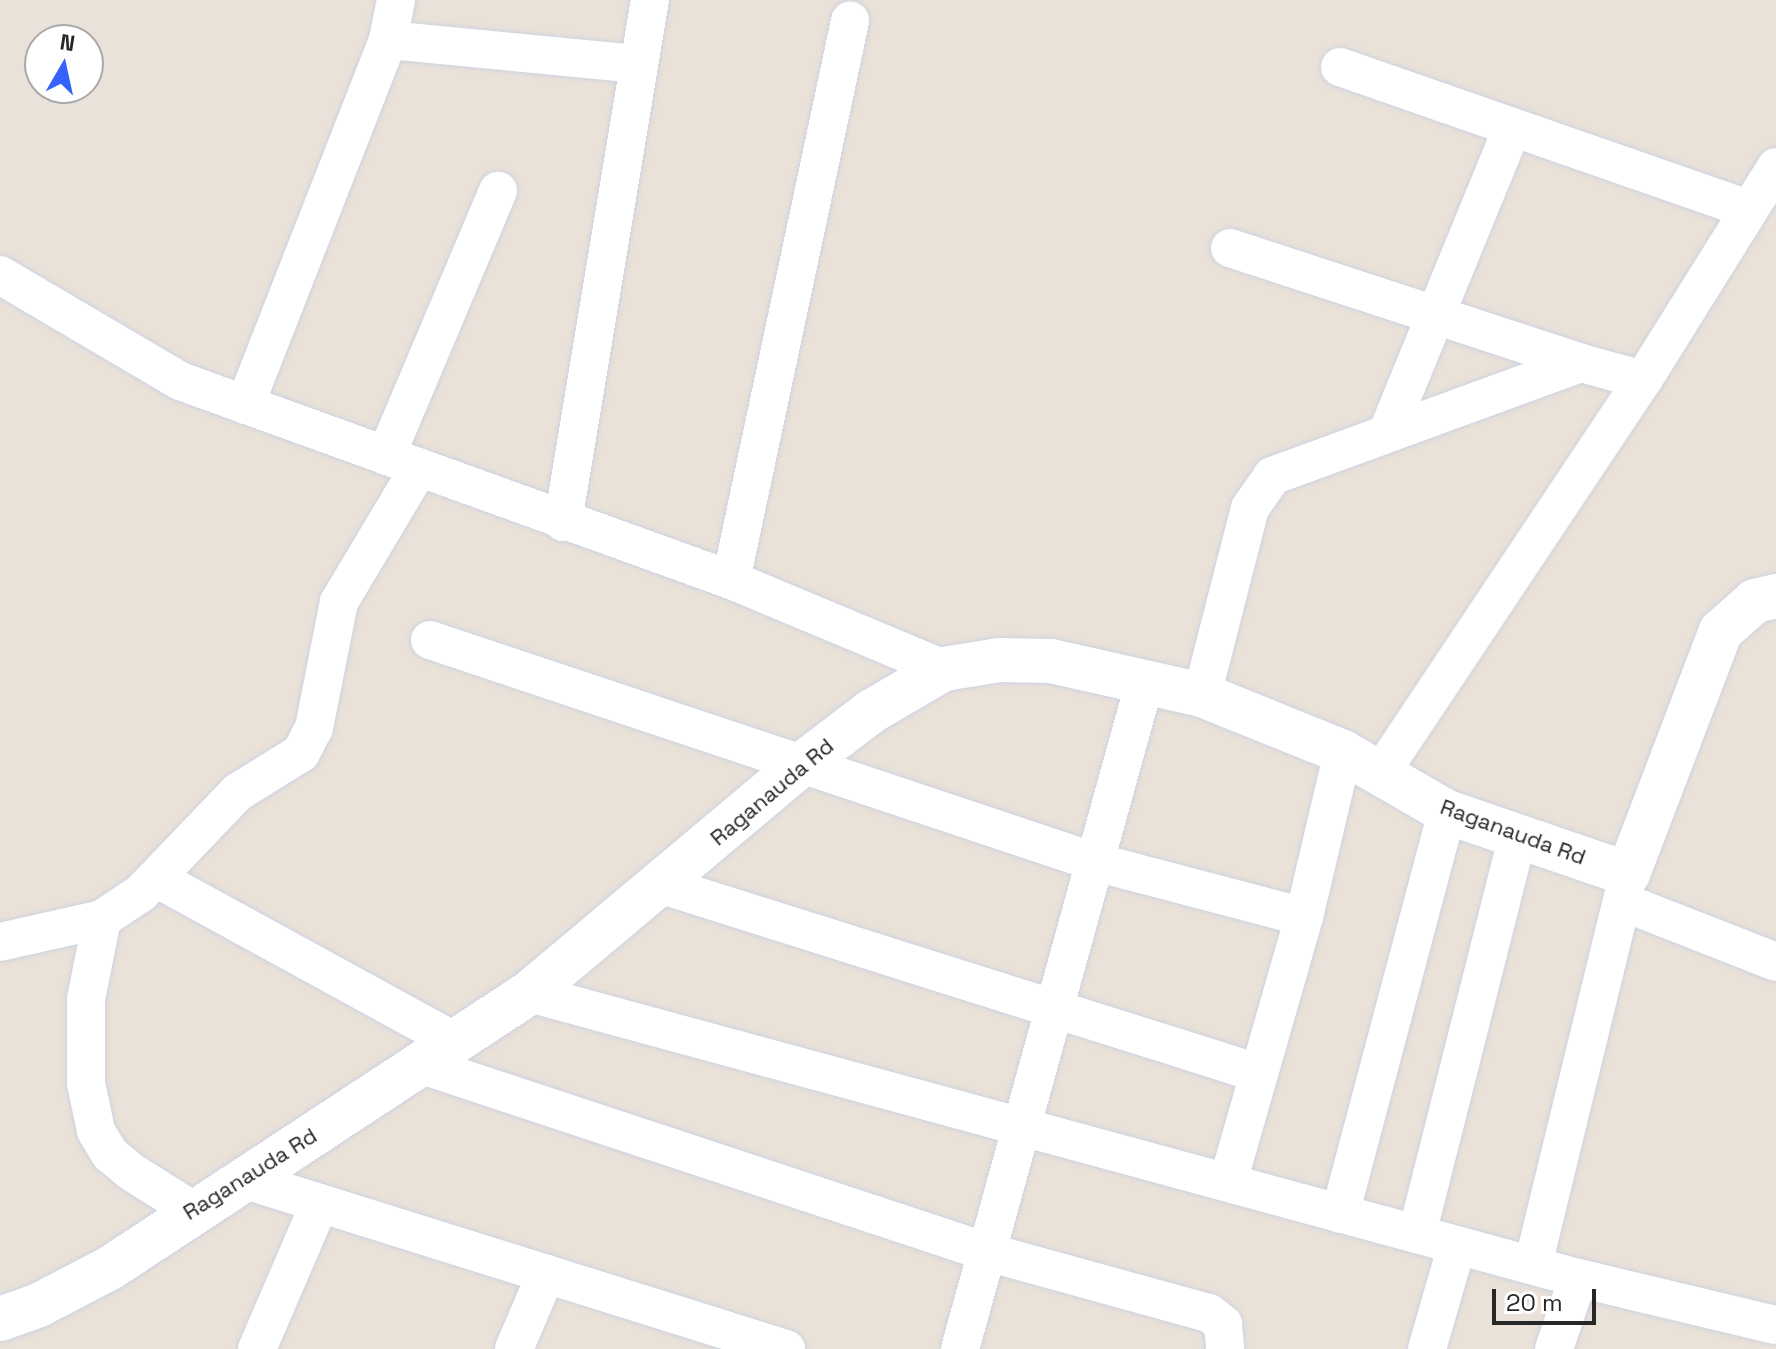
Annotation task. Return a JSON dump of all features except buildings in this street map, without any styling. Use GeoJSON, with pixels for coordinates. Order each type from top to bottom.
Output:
{"type":"FeatureCollection","features":[{"type":"Feature","properties":{"kind":"street"},"geometry":{"type":"LineString","coordinates":[[245,405],[388,40],[396,0]]}},
{"type":"Feature","properties":{"kind":"street"},"geometry":{"type":"LineString","coordinates":[[563,522],[650,0]]}},
{"type":"Feature","properties":{"kind":"street"},"geometry":{"type":"LineString","coordinates":[[731,580],[850,21]]}},
{"type":"Feature","properties":{"kind":"street"},"geometry":{"type":"LineString","coordinates":[[388,40],[638,64]]}},
{"type":"Feature","properties":{"kind":"street"},"geometry":{"type":"LineString","coordinates":[[1340,67],[1747,209]]}},
{"type":"Feature","properties":{"kind":"street"},"geometry":{"type":"LineString","coordinates":[[1388,431],[1432,312],[1512,128]]}},
{"type":"Feature","properties":{"kind":"street"},"geometry":{"type":"LineString","coordinates":[[1380,774],[1643,380],[1776,167]]}},
{"type":"Feature","properties":{"kind":"street"},"geometry":{"type":"LineString","coordinates":[[0,942],[102,919],[156,878],[238,792],[289,763],[309,744],[339,602],[402,462],[498,191]]}},
{"type":"Feature","properties":{"kind":"street"},"geometry":{"type":"LineString","coordinates":[[1230,248],[1581,363],[1643,380]]}},
{"type":"Feature","properties":{"kind":"street"},"geometry":{"type":"LineString","coordinates":[[0,275],[180,381],[563,522],[731,580],[944,669]]}},
{"type":"Feature","properties":{"kind":"street"},"geometry":{"type":"LineString","coordinates":[[1202,695],[1257,490],[1288,468],[1581,363]]}},
{"type":"Feature","properties":{"kind":"street"},"geometry":{"type":"LineString","coordinates":[[1533,1265],[1625,888],[1721,631],[1755,601],[1776,596]]}},
{"type":"Feature","properties":{"kind":"street"},"geometry":{"type":"LineString","coordinates":[[430,640],[1095,862],[1304,917]]}},
{"type":"Feature","properties":{"kind":"street","name":"Raganauda Rd"},"geometry":{"type":"LineString","coordinates":[[0,1319],[39,1305],[110,1268],[192,1210],[246,1180],[529,993],[662,885],[801,765],[872,711],[944,669],[999,660],[1051,661],[1202,695],[1343,752],[1447,812],[1518,836],[1625,888]]}},
{"type":"Feature","properties":{"kind":"street"},"geometry":{"type":"LineString","coordinates":[[960,1349],[1145,681]]}},
{"type":"Feature","properties":{"kind":"street"},"geometry":{"type":"LineString","coordinates":[[1228,1182],[1304,917],[1343,752]]}},
{"type":"Feature","properties":{"kind":"street"},"geometry":{"type":"LineString","coordinates":[[1340,1214],[1447,812]]}},
{"type":"Feature","properties":{"kind":"street"},"geometry":{"type":"LineString","coordinates":[[1417,1234],[1518,836]]}},
{"type":"Feature","properties":{"kind":"street"},"geometry":{"type":"LineString","coordinates":[[156,878],[436,1053],[987,1252],[1209,1313],[1223,1324],[1225,1349]]}},
{"type":"Feature","properties":{"kind":"street"},"geometry":{"type":"LineString","coordinates":[[662,885],[1258,1073]]}},
{"type":"Feature","properties":{"kind":"street"},"geometry":{"type":"LineString","coordinates":[[1625,888],[1776,962]]}},
{"type":"Feature","properties":{"kind":"street"},"geometry":{"type":"LineString","coordinates":[[102,919],[86,999],[86,1083],[96,1131],[110,1154],[130,1171],[192,1210]]}},
{"type":"Feature","properties":{"kind":"street"},"geometry":{"type":"LineString","coordinates":[[529,993],[1578,1278],[1776,1325]]}},
{"type":"Feature","properties":{"kind":"street"},"geometry":{"type":"LineString","coordinates":[[246,1180],[546,1274],[748,1343],[786,1349]]}},
{"type":"Feature","properties":{"kind":"street"},"geometry":{"type":"LineString","coordinates":[[257,1349],[320,1203]]}},
{"type":"Feature","properties":{"kind":"street"},"geometry":{"type":"LineString","coordinates":[[1427,1349],[1457,1245]]}},
{"type":"Feature","properties":{"kind":"street"},"geometry":{"type":"LineString","coordinates":[[514,1349],[546,1274]]}},
{"type":"Feature","properties":{"kind":"street"},"geometry":{"type":"LineString","coordinates":[[1554,1349],[1578,1278]]}}]}
